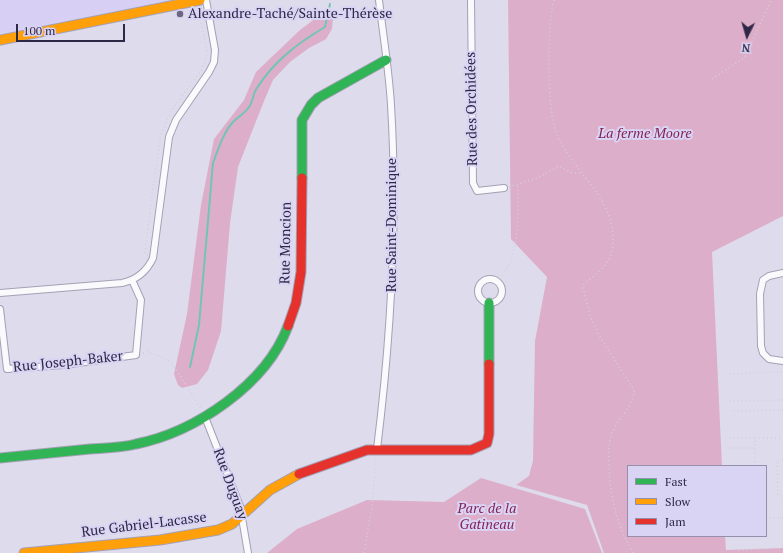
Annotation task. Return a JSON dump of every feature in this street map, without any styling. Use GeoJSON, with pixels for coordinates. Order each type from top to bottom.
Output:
{"type":"FeatureCollection","features":[{"type":"Feature","properties":{"kind":"street"},"geometry":{"type":"LineString","coordinates":[[0,40],[200,0]]}},
{"type":"Feature","properties":{"kind":"street"},"geometry":{"type":"LineString","coordinates":[[0,293],[122,283],[132,280],[146,269],[153,258],[168,137],[176,120],[210,72],[214,62],[215,50],[206,0]]}},
{"type":"Feature","properties":{"kind":"street","name":"Rue Saint-Dominique"},"geometry":{"type":"LineString","coordinates":[[377,449],[390,326],[392,273],[392,123],[379,0]]}},
{"type":"Feature","properties":{"kind":"street","name":"Rue des Orchidées"},"geometry":{"type":"LineString","coordinates":[[471,0],[473,183],[477,191],[504,188]]}},
{"type":"Feature","properties":{"kind":"street","name":"Rue Moncion"},"geometry":{"type":"LineString","coordinates":[[0,458],[128,446],[170,434],[205,417],[236,394],[272,357],[284,336],[296,306],[301,272],[300,128],[303,116],[318,98],[386,60]]}},
{"type":"Feature","properties":{"kind":"street"},"geometry":{"type":"LineString","coordinates":[[783,272],[769,276],[763,280],[760,294],[761,346],[763,353],[769,359],[783,361]]}},
{"type":"Feature","properties":{"kind":"street"},"geometry":{"type":"LineString","coordinates":[[487,279],[497,282],[501,286],[501,294],[497,301],[489,303],[480,297],[479,286],[487,279]]}},
{"type":"Feature","properties":{"kind":"street","name":"Rue Joseph-Baker"},"geometry":{"type":"LineString","coordinates":[[0,309],[7,369],[64,365],[136,355],[141,300],[132,280]]}},
{"type":"Feature","properties":{"kind":"street","name":"Rue Gabriel-Lacasse"},"geometry":{"type":"LineString","coordinates":[[24,553],[147,542],[191,536],[227,527],[270,490],[291,478],[360,452],[377,449],[471,450],[487,443],[489,431],[489,303]]}},
{"type":"Feature","properties":{"kind":"street","name":"Rue Duguay"},"geometry":{"type":"LineString","coordinates":[[205,417],[243,514],[248,553]]}},
{"type":"Feature","properties":{"kind":"path"},"geometry":{"type":"LineString","coordinates":[[554,0],[550,17],[552,116],[556,132],[561,143],[602,202],[610,217],[612,226],[612,245],[610,257],[584,284],[583,288],[591,318],[600,337],[631,383],[634,390],[631,404],[612,431],[609,442],[610,488],[613,505],[625,539],[633,553]]}},
{"type":"Feature","properties":{"kind":"path"},"geometry":{"type":"LineString","coordinates":[[712,79],[745,57],[771,0]]}},
{"type":"Feature","properties":{"kind":"path"},"geometry":{"type":"LineString","coordinates":[[504,188],[518,185],[559,166],[572,173],[582,173]]}},
{"type":"Feature","properties":{"kind":"path"},"geometry":{"type":"LineString","coordinates":[[497,282],[506,272],[516,244],[518,185]]}},
{"type":"Feature","properties":{"kind":"path"},"geometry":{"type":"LineString","coordinates":[[148,351],[166,359],[173,365],[199,404],[205,417]]}},
{"type":"Feature","properties":{"kind":"path"},"geometry":{"type":"LineString","coordinates":[[728,374],[783,372]]}},
{"type":"Feature","properties":{"kind":"path"},"geometry":{"type":"LineString","coordinates":[[730,401],[783,400]]}},
{"type":"Feature","properties":{"kind":"path"},"geometry":{"type":"LineString","coordinates":[[734,411],[783,410]]}},
{"type":"Feature","properties":{"kind":"path"},"geometry":{"type":"LineString","coordinates":[[729,438],[783,438]]}},
{"type":"Feature","properties":{"kind":"path"},"geometry":{"type":"LineString","coordinates":[[755,438],[755,465]]}},
{"type":"Feature","properties":{"kind":"path"},"geometry":{"type":"LineString","coordinates":[[728,448],[755,448]]}},
{"type":"Feature","properties":{"kind":"path"},"geometry":{"type":"LineString","coordinates":[[364,553],[372,506],[377,449]]}},
{"type":"Feature","properties":{"kind":"path"},"geometry":{"type":"LineString","coordinates":[[783,460],[777,460],[778,496],[783,496]]}},
{"type":"Feature","properties":{"kind":"path"},"geometry":{"type":"LineString","coordinates":[[767,518],[783,518]]}},
{"type":"Feature","properties":{"kind":"path"},"geometry":{"type":"LineString","coordinates":[[739,550],[783,548]]}},
{"type":"Feature","properties":{"kind":"shaded area"},"geometry":{"type":"Polygon","coordinates":[[[0,0],[178,0],[0,34],[0,0]]]}},
{"type":"Feature","properties":{"kind":"green space","name":"La ferme Moore"},"geometry":{"type":"Polygon","coordinates":[[[508,0],[783,0],[783,216],[712,252],[722,465],[627,465],[627,537],[725,537],[726,550],[783,548],[783,553],[604,553],[587,505],[516,485],[529,476],[533,461],[535,341],[547,277],[511,239],[508,0]]]}},
{"type":"Feature","properties":{"kind":"green space"},"geometry":{"type":"Polygon","coordinates":[[[324,12],[333,18],[332,29],[326,39],[309,48],[290,62],[273,80],[238,167],[230,223],[221,331],[208,370],[197,384],[182,388],[178,385],[174,374],[187,314],[201,205],[214,139],[244,100],[256,72],[300,30],[324,12]]]}},
{"type":"Feature","properties":{"kind":"green space","name":"Parc de la Gatineau"},"geometry":{"type":"Polygon","coordinates":[[[481,478],[585,509],[602,553],[267,553],[297,529],[367,500],[444,502],[481,478]]]}},
{"type":"Feature","properties":{"kind":"waterway"},"geometry":{"type":"LineString","coordinates":[[190,367],[199,325],[213,163],[219,147],[229,126],[249,107],[256,90],[271,69],[287,53],[305,39],[325,27],[330,4]]}},
{"type":"Feature","properties":{"kind":"traffic: fast"},"geometry":{"type":"LineString","coordinates":[[302,178],[302,120],[311,105],[318,98],[386,60]]}},
{"type":"Feature","properties":{"kind":"traffic: fast"},"geometry":{"type":"LineString","coordinates":[[489,303],[489,364]]}},
{"type":"Feature","properties":{"kind":"traffic: fast"},"geometry":{"type":"LineString","coordinates":[[0,458],[113,448],[159,438],[182,429],[226,403],[246,386],[263,368],[278,348],[288,326]]}},
{"type":"Feature","properties":{"kind":"traffic: slow"},"geometry":{"type":"LineString","coordinates":[[0,40],[200,0]]}},
{"type":"Feature","properties":{"kind":"traffic: slow"},"geometry":{"type":"LineString","coordinates":[[24,553],[160,540],[218,530],[232,524],[270,490],[299,474]]}},
{"type":"Feature","properties":{"kind":"traffic: jam"},"geometry":{"type":"LineString","coordinates":[[288,326],[296,303],[301,272],[302,178]]}},
{"type":"Feature","properties":{"kind":"traffic: jam"},"geometry":{"type":"LineString","coordinates":[[299,474],[367,450],[471,450],[487,443],[489,434],[489,364]]}},
{"type":"Feature","properties":{"kind":"place","name":"Alexandre-Taché/Sainte-Thérèse"},"geometry":{"type":"Point","coordinates":[180,14]}}]}
